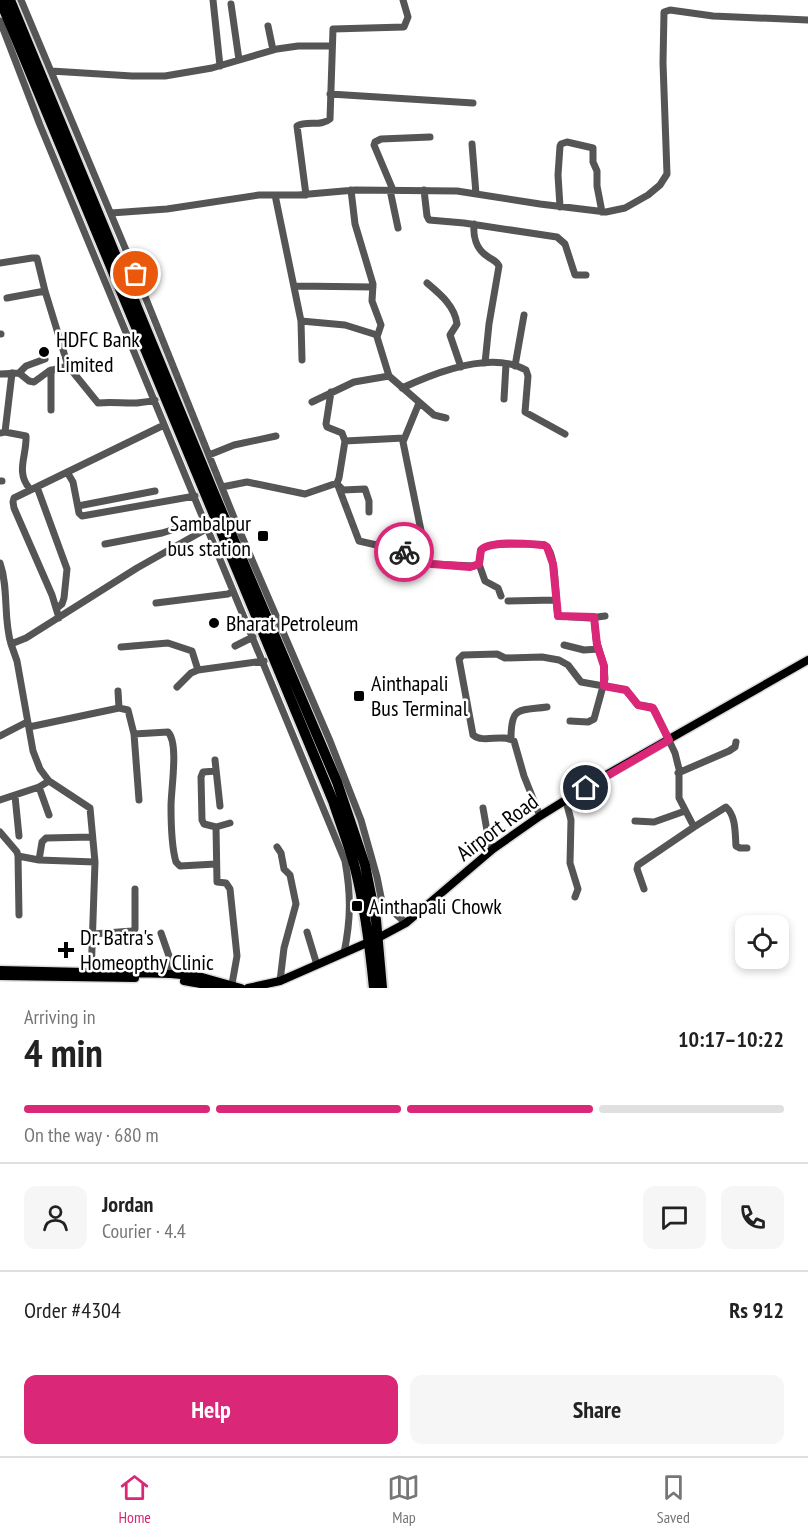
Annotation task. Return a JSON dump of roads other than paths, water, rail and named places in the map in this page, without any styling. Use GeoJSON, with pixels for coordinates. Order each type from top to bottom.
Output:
{"type":"FeatureCollection","features":[{"type":"Feature","properties":{"kind":"highway"},"geometry":{"type":"LineString","coordinates":[[0,0],[279,658],[337,782],[365,865],[382,988]]}},
{"type":"Feature","properties":{"kind":"highway"},"geometry":{"type":"LineString","coordinates":[[10,0],[213,491],[279,658]]}},
{"type":"Feature","properties":{"kind":"highway"},"geometry":{"type":"LineString","coordinates":[[374,940],[374,988]]}},
{"type":"Feature","properties":{"kind":"main road","name":"Airport Road"},"geometry":{"type":"LineString","coordinates":[[248,988],[280,981],[374,940],[406,923],[493,849],[540,816],[606,775],[808,660]]}},
{"type":"Feature","properties":{"kind":"main road"},"geometry":{"type":"LineString","coordinates":[[0,970],[172,979],[215,987]]}},
{"type":"Feature","properties":{"kind":"main road"},"geometry":{"type":"LineString","coordinates":[[0,976],[171,974],[202,977],[241,988]]}},
{"type":"Feature","properties":{"kind":"street"},"geometry":{"type":"LineString","coordinates":[[21,0],[111,213],[222,487],[345,861],[350,891],[350,927],[344,953]]}},
{"type":"Feature","properties":{"kind":"street"},"geometry":{"type":"LineString","coordinates":[[213,0],[220,66]]}},
{"type":"Feature","properties":{"kind":"street"},"geometry":{"type":"LineString","coordinates":[[306,195],[297,126],[301,123],[328,122],[330,117],[332,32],[336,28],[404,27],[408,17],[403,0]]}},
{"type":"Feature","properties":{"kind":"street"},"geometry":{"type":"LineString","coordinates":[[231,4],[239,60]]}},
{"type":"Feature","properties":{"kind":"street"},"geometry":{"type":"LineString","coordinates":[[111,213],[259,195],[306,195],[351,190],[424,190],[476,194],[602,212],[625,208],[648,195],[660,185],[667,174],[663,63],[664,12],[670,10],[713,16],[808,20]]}},
{"type":"Feature","properties":{"kind":"street"},"geometry":{"type":"LineString","coordinates":[[0,21],[40,125],[253,637],[279,658],[361,820],[382,902],[406,923]]}},
{"type":"Feature","properties":{"kind":"street"},"geometry":{"type":"LineString","coordinates":[[268,26],[273,50]]}},
{"type":"Feature","properties":{"kind":"street"},"geometry":{"type":"LineString","coordinates":[[51,71],[148,77],[172,75],[220,66],[273,50],[298,46],[332,46]]}},
{"type":"Feature","properties":{"kind":"street"},"geometry":{"type":"LineString","coordinates":[[330,94],[473,103]]}},
{"type":"Feature","properties":{"kind":"street"},"geometry":{"type":"LineString","coordinates":[[398,228],[392,190],[374,146],[375,142],[381,139],[430,137]]}},
{"type":"Feature","properties":{"kind":"street"},"geometry":{"type":"LineString","coordinates":[[561,207],[558,175],[560,146],[567,142],[593,148],[592,162],[597,171],[597,186],[602,212]]}},
{"type":"Feature","properties":{"kind":"street"},"geometry":{"type":"LineString","coordinates":[[472,144],[476,194]]}},
{"type":"Feature","properties":{"kind":"street"},"geometry":{"type":"LineString","coordinates":[[351,190],[355,225],[372,287],[372,301],[381,326],[377,335],[389,376],[438,418],[446,418]]}},
{"type":"Feature","properties":{"kind":"street"},"geometry":{"type":"LineString","coordinates":[[424,190],[429,220],[474,224],[560,239],[565,244],[575,275],[586,275]]}},
{"type":"Feature","properties":{"kind":"street"},"geometry":{"type":"LineString","coordinates":[[275,195],[296,286],[301,321],[302,360]]}},
{"type":"Feature","properties":{"kind":"street"},"geometry":{"type":"LineString","coordinates":[[474,224],[474,237],[477,244],[483,254],[496,261],[499,266],[485,363]]}},
{"type":"Feature","properties":{"kind":"street"},"geometry":{"type":"LineString","coordinates":[[0,263],[37,258],[68,366],[98,403],[110,401],[138,405],[155,400]]}},
{"type":"Feature","properties":{"kind":"street"},"geometry":{"type":"LineString","coordinates":[[427,283],[445,299],[456,317],[457,324],[450,335],[460,366]]}},
{"type":"Feature","properties":{"kind":"street"},"geometry":{"type":"LineString","coordinates":[[296,286],[372,287]]}},
{"type":"Feature","properties":{"kind":"street"},"geometry":{"type":"LineString","coordinates":[[7,298],[45,291]]}},
{"type":"Feature","properties":{"kind":"street"},"geometry":{"type":"LineString","coordinates":[[515,366],[524,315]]}},
{"type":"Feature","properties":{"kind":"street"},"geometry":{"type":"LineString","coordinates":[[301,321],[345,325],[377,335]]}},
{"type":"Feature","properties":{"kind":"street"},"geometry":{"type":"LineString","coordinates":[[0,374],[16,373],[45,358]]}},
{"type":"Feature","properties":{"kind":"street"},"geometry":{"type":"LineString","coordinates":[[402,388],[428,376],[460,366],[485,363],[515,366],[526,370],[528,376],[525,412],[565,434]]}},
{"type":"Feature","properties":{"kind":"street"},"geometry":{"type":"LineString","coordinates":[[504,399],[506,364]]}},
{"type":"Feature","properties":{"kind":"street"},"geometry":{"type":"LineString","coordinates":[[16,373],[34,382],[51,370],[68,366]]}},
{"type":"Feature","properties":{"kind":"street"},"geometry":{"type":"LineString","coordinates":[[51,370],[51,410]]}},
{"type":"Feature","properties":{"kind":"street"},"geometry":{"type":"LineString","coordinates":[[16,373],[2,433],[26,436],[22,475],[24,482],[34,488],[65,560],[67,569],[65,587],[62,604],[57,609]]}},
{"type":"Feature","properties":{"kind":"street"},"geometry":{"type":"LineString","coordinates":[[312,402],[354,382],[389,376]]}},
{"type":"Feature","properties":{"kind":"street"},"geometry":{"type":"LineString","coordinates":[[331,392],[326,424],[327,427],[342,433],[345,441],[337,483],[359,541],[403,551],[432,564],[470,567],[479,564]]}},
{"type":"Feature","properties":{"kind":"street"},"geometry":{"type":"LineString","coordinates":[[419,403],[404,438],[404,450],[428,562]]}},
{"type":"Feature","properties":{"kind":"street"},"geometry":{"type":"LineString","coordinates":[[60,618],[13,502],[19,495],[165,425]]}},
{"type":"Feature","properties":{"kind":"street"},"geometry":{"type":"LineString","coordinates":[[209,455],[234,446],[276,436]]}},
{"type":"Feature","properties":{"kind":"street"},"geometry":{"type":"LineString","coordinates":[[345,441],[404,438]]}},
{"type":"Feature","properties":{"kind":"street"},"geometry":{"type":"LineString","coordinates":[[67,472],[73,482],[79,513],[86,516],[195,496]]}},
{"type":"Feature","properties":{"kind":"street"},"geometry":{"type":"LineString","coordinates":[[222,487],[247,482],[305,494],[337,483]]}},
{"type":"Feature","properties":{"kind":"street"},"geometry":{"type":"LineString","coordinates":[[337,483],[342,490],[365,489],[369,501],[369,512]]}},
{"type":"Feature","properties":{"kind":"street"},"geometry":{"type":"LineString","coordinates":[[78,506],[155,491]]}},
{"type":"Feature","properties":{"kind":"street"},"geometry":{"type":"LineString","coordinates":[[105,544],[162,533],[204,520]]}},
{"type":"Feature","properties":{"kind":"street"},"geometry":{"type":"LineString","coordinates":[[11,644],[60,618],[137,568],[208,528]]}},
{"type":"Feature","properties":{"kind":"street"},"geometry":{"type":"LineString","coordinates":[[501,596],[498,588],[485,581],[479,564],[481,550],[488,545],[545,546],[551,555],[553,564],[558,616],[605,616]]}},
{"type":"Feature","properties":{"kind":"street"},"geometry":{"type":"LineString","coordinates":[[0,563],[4,578],[8,629],[17,661],[33,751],[40,770],[50,782],[90,808],[95,862],[92,974]]}},
{"type":"Feature","properties":{"kind":"street"},"geometry":{"type":"LineString","coordinates":[[52,595],[65,587]]}},
{"type":"Feature","properties":{"kind":"street"},"geometry":{"type":"LineString","coordinates":[[156,603],[228,594],[233,591]]}},
{"type":"Feature","properties":{"kind":"street"},"geometry":{"type":"LineString","coordinates":[[508,601],[555,600]]}},
{"type":"Feature","properties":{"kind":"street"},"geometry":{"type":"LineString","coordinates":[[570,721],[588,722],[594,719],[604,686],[604,666],[594,617]]}},
{"type":"Feature","properties":{"kind":"street"},"geometry":{"type":"LineString","coordinates":[[235,646],[253,637]]}},
{"type":"Feature","properties":{"kind":"street"},"geometry":{"type":"LineString","coordinates":[[121,647],[168,643],[192,651],[198,670]]}},
{"type":"Feature","properties":{"kind":"street"},"geometry":{"type":"LineString","coordinates":[[564,645],[589,650],[599,649]]}},
{"type":"Feature","properties":{"kind":"street"},"geometry":{"type":"LineString","coordinates":[[511,739],[478,739],[473,735],[460,657],[497,654],[507,658],[537,657],[559,660],[568,665],[581,682],[626,690],[638,705],[653,708],[677,760],[679,798],[692,824]]}},
{"type":"Feature","properties":{"kind":"street"},"geometry":{"type":"LineString","coordinates":[[177,687],[191,673],[198,670],[279,658]]}},
{"type":"Feature","properties":{"kind":"street"},"geometry":{"type":"LineString","coordinates":[[118,691],[119,708]]}},
{"type":"Feature","properties":{"kind":"street"},"geometry":{"type":"LineString","coordinates":[[540,816],[524,776],[514,741],[511,739],[511,720],[515,713],[522,710],[547,707]]}},
{"type":"Feature","properties":{"kind":"street"},"geometry":{"type":"LineString","coordinates":[[0,736],[28,725],[119,708],[128,710],[134,734],[139,800]]}},
{"type":"Feature","properties":{"kind":"street"},"geometry":{"type":"LineString","coordinates":[[134,734],[168,732],[172,737],[174,773],[171,805],[176,862],[180,866],[216,864]]}},
{"type":"Feature","properties":{"kind":"street"},"geometry":{"type":"LineString","coordinates":[[678,774],[729,751],[735,747],[736,742]]}},
{"type":"Feature","properties":{"kind":"street"},"geometry":{"type":"LineString","coordinates":[[215,760],[220,806]]}},
{"type":"Feature","properties":{"kind":"street"},"geometry":{"type":"LineString","coordinates":[[216,771],[203,772],[201,777],[202,820],[204,824],[216,827],[230,823]]}},
{"type":"Feature","properties":{"kind":"street"},"geometry":{"type":"LineString","coordinates":[[0,800],[50,782]]}},
{"type":"Feature","properties":{"kind":"street"},"geometry":{"type":"LineString","coordinates":[[39,787],[49,815]]}},
{"type":"Feature","properties":{"kind":"street"},"geometry":{"type":"LineString","coordinates":[[15,795],[19,836]]}},
{"type":"Feature","properties":{"kind":"street"},"geometry":{"type":"LineString","coordinates":[[566,801],[571,820],[569,857],[578,889],[575,897]]}},
{"type":"Feature","properties":{"kind":"street"},"geometry":{"type":"LineString","coordinates":[[644,889],[637,869],[638,865],[692,824],[726,807],[735,824],[736,846],[747,849]]}},
{"type":"Feature","properties":{"kind":"street"},"geometry":{"type":"LineString","coordinates":[[483,808],[489,842],[493,849]]}},
{"type":"Feature","properties":{"kind":"street"},"geometry":{"type":"LineString","coordinates":[[635,821],[654,822],[686,811]]}},
{"type":"Feature","properties":{"kind":"street"},"geometry":{"type":"LineString","coordinates":[[216,827],[217,882],[226,883],[230,889],[237,956],[232,984]]}},
{"type":"Feature","properties":{"kind":"street"},"geometry":{"type":"LineString","coordinates":[[0,832],[18,856],[19,915]]}},
{"type":"Feature","properties":{"kind":"street"},"geometry":{"type":"LineString","coordinates":[[39,860],[42,842],[46,838],[92,837]]}},
{"type":"Feature","properties":{"kind":"street"},"geometry":{"type":"LineString","coordinates":[[277,847],[281,853],[284,869],[290,875],[296,904],[284,948],[280,981]]}},
{"type":"Feature","properties":{"kind":"street"},"geometry":{"type":"LineString","coordinates":[[18,856],[39,860],[95,862]]}},
{"type":"Feature","properties":{"kind":"street"},"geometry":{"type":"LineString","coordinates":[[93,934],[132,932],[135,929],[135,889]]}},
{"type":"Feature","properties":{"kind":"street"},"geometry":{"type":"LineString","coordinates":[[307,932],[317,965]]}},
{"type":"Feature","properties":{"kind":"street"},"geometry":{"type":"LineString","coordinates":[[160,933],[169,956],[171,974]]}},
{"type":"Feature","properties":{"kind":"place","name":"HDFC Bank Limited"},"geometry":{"type":"Point","coordinates":[44,352]}},
{"type":"Feature","properties":{"kind":"place","name":"Sambalpur bus station"},"geometry":{"type":"Point","coordinates":[263,536]}},
{"type":"Feature","properties":{"kind":"place","name":"Bharat Petroleum"},"geometry":{"type":"Point","coordinates":[214,623]}},
{"type":"Feature","properties":{"kind":"place","name":"Ainthapali Bus Terminal"},"geometry":{"type":"Point","coordinates":[359,696]}},
{"type":"Feature","properties":{"kind":"place","name":"Ainthapali Chowk"},"geometry":{"type":"Point","coordinates":[357,906]}},
{"type":"Feature","properties":{"kind":"place","name":"Dr. Batra's Homeopthy Clinic"},"geometry":{"type":"Point","coordinates":[66,950]}}]}
